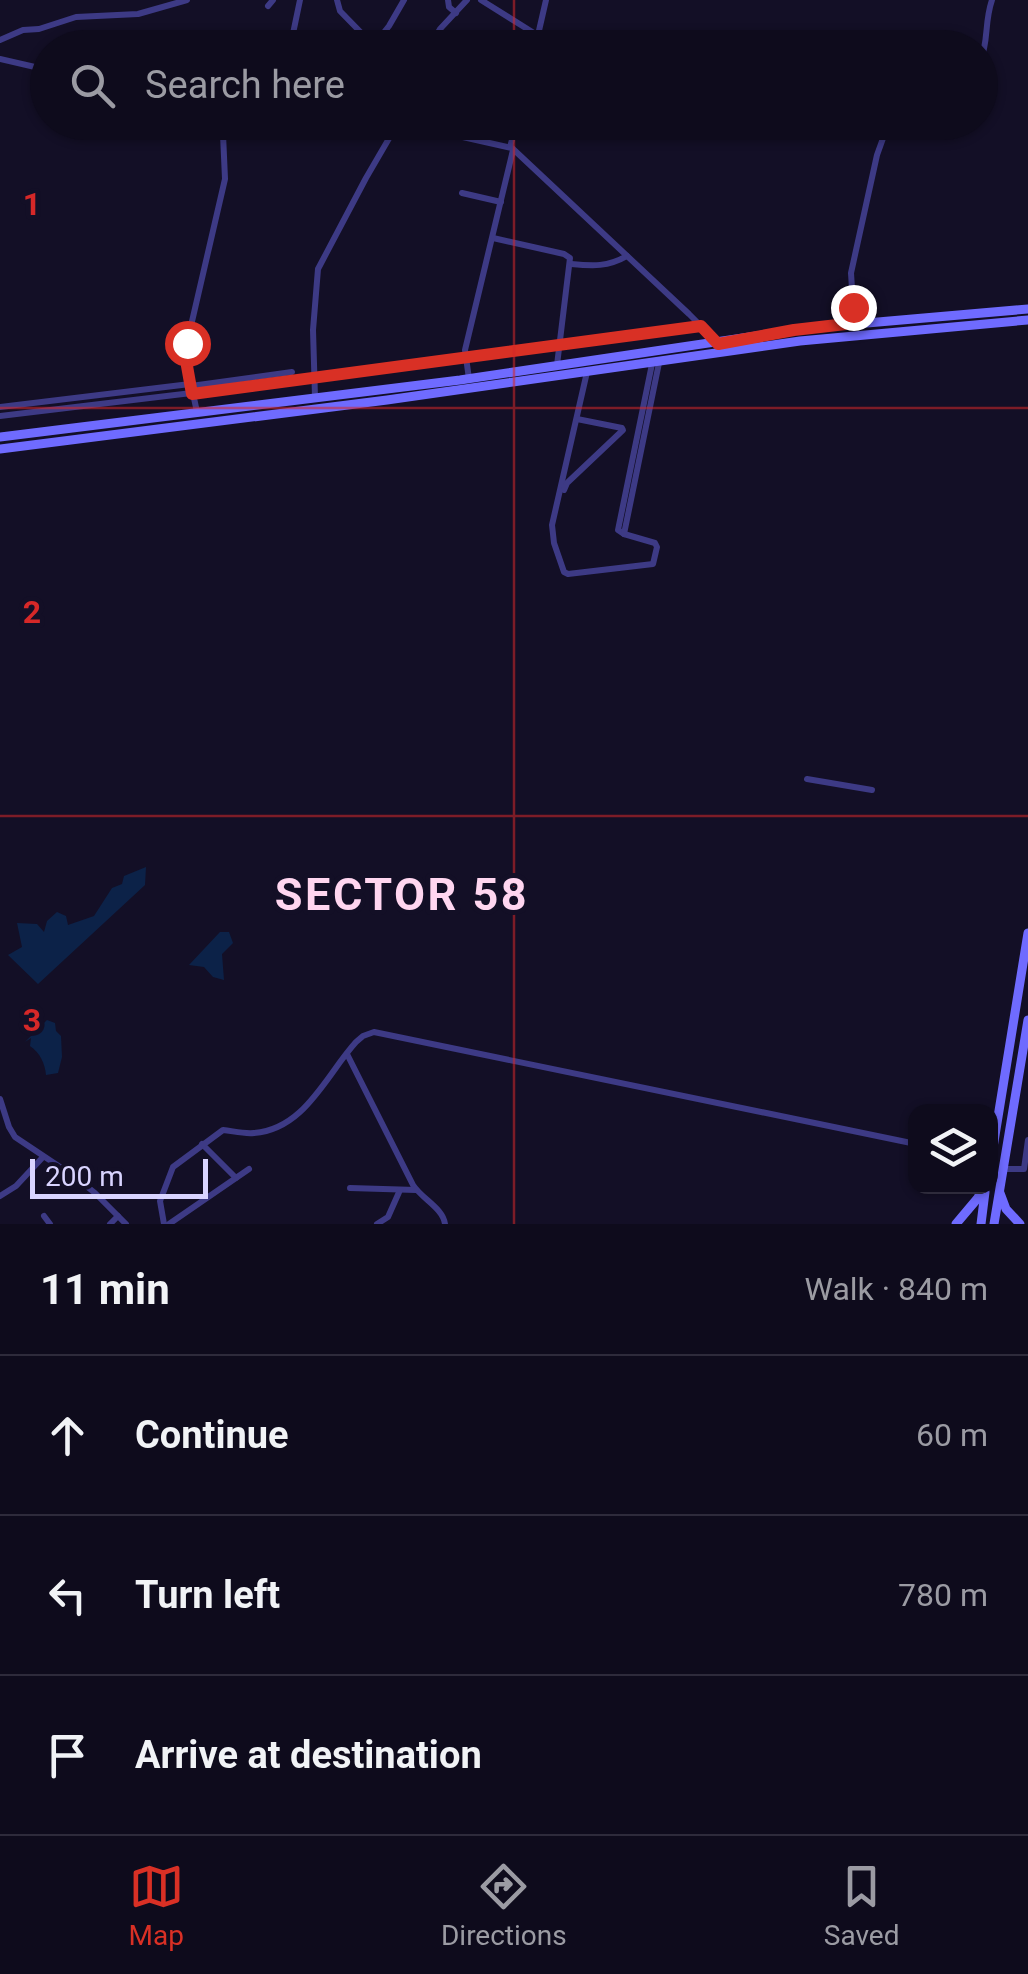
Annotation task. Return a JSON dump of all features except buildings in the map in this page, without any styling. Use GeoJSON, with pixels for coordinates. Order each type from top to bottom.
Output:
{"type":"FeatureCollection","features":[{"type":"Feature","properties":{"kind":"street"},"geometry":{"type":"LineString","coordinates":[[0,40],[22,30],[76,18],[138,14],[187,0]]}},
{"type":"Feature","properties":{"kind":"street"},"geometry":{"type":"LineString","coordinates":[[294,30],[300,0]]}},
{"type":"Feature","properties":{"kind":"street"},"geometry":{"type":"LineString","coordinates":[[337,0],[340,11],[359,30]]}},
{"type":"Feature","properties":{"kind":"street"},"geometry":{"type":"LineString","coordinates":[[448,0],[456,13]]}},
{"type":"Feature","properties":{"kind":"street"},"geometry":{"type":"LineString","coordinates":[[439,30],[467,0]]}},
{"type":"Feature","properties":{"kind":"street"},"geometry":{"type":"LineString","coordinates":[[481,0],[530,30]]}},
{"type":"Feature","properties":{"kind":"street"},"geometry":{"type":"LineString","coordinates":[[539,30],[546,0]]}},
{"type":"Feature","properties":{"kind":"street"},"geometry":{"type":"LineString","coordinates":[[986,30],[992,0]]}},
{"type":"Feature","properties":{"kind":"street"},"geometry":{"type":"LineString","coordinates":[[386,30],[402,1]]}},
{"type":"Feature","properties":{"kind":"street"},"geometry":{"type":"LineString","coordinates":[[0,59],[30,66]]}},
{"type":"Feature","properties":{"kind":"street"},"geometry":{"type":"LineString","coordinates":[[198,412],[186,358],[187,343],[225,180],[222,140]]}},
{"type":"Feature","properties":{"kind":"street"},"geometry":{"type":"LineString","coordinates":[[314,397],[318,269],[387,140]]}},
{"type":"Feature","properties":{"kind":"street"},"geometry":{"type":"LineString","coordinates":[[481,140],[512,148],[701,326],[719,348]]}},
{"type":"Feature","properties":{"kind":"street"},"geometry":{"type":"LineString","coordinates":[[469,379],[465,350],[514,140]]}},
{"type":"Feature","properties":{"kind":"street"},"geometry":{"type":"LineString","coordinates":[[846,324],[853,307],[851,273],[883,140]]}},
{"type":"Feature","properties":{"kind":"street"},"geometry":{"type":"LineString","coordinates":[[462,193],[501,202]]}},
{"type":"Feature","properties":{"kind":"street"},"geometry":{"type":"LineString","coordinates":[[493,238],[570,258],[557,366]]}},
{"type":"Feature","properties":{"kind":"street"},"geometry":{"type":"LineString","coordinates":[[570,264],[602,266],[627,256]]}},
{"type":"Feature","properties":{"kind":"street"},"geometry":{"type":"LineString","coordinates":[[0,449],[655,363],[794,330],[1028,309]]}},
{"type":"Feature","properties":{"kind":"street"},"geometry":{"type":"LineString","coordinates":[[0,437],[557,366],[1028,320]]}},
{"type":"Feature","properties":{"kind":"street"},"geometry":{"type":"LineString","coordinates":[[0,408],[313,379],[701,326]]}},
{"type":"Feature","properties":{"kind":"street"},"geometry":{"type":"LineString","coordinates":[[587,372],[553,532],[566,574],[653,564],[656,543],[618,530],[655,363]]}},
{"type":"Feature","properties":{"kind":"street"},"geometry":{"type":"LineString","coordinates":[[0,416],[292,372]]}},
{"type":"Feature","properties":{"kind":"street"},"geometry":{"type":"LineString","coordinates":[[560,493],[623,433],[622,428],[577,419]]}},
{"type":"Feature","properties":{"kind":"street"},"geometry":{"type":"LineString","coordinates":[[807,778],[872,790]]}},
{"type":"Feature","properties":{"kind":"street"},"geometry":{"type":"LineString","coordinates":[[998,1119],[1028,933]]}},
{"type":"Feature","properties":{"kind":"street"},"geometry":{"type":"LineString","coordinates":[[994,1224],[1028,1020]]}},
{"type":"Feature","properties":{"kind":"street"},"geometry":{"type":"LineString","coordinates":[[250,1169],[166,1224],[160,1200],[176,1164],[223,1130],[252,1133],[284,1123],[316,1096],[346,1052],[363,1036],[378,1032],[908,1142]]}},
{"type":"Feature","properties":{"kind":"street"},"geometry":{"type":"LineString","coordinates":[[346,1052],[417,1190],[440,1212],[445,1224]]}},
{"type":"Feature","properties":{"kind":"street"},"geometry":{"type":"LineString","coordinates":[[0,1098],[12,1132],[96,1193],[126,1224]]}},
{"type":"Feature","properties":{"kind":"street"},"geometry":{"type":"LineString","coordinates":[[1000,1107],[1014,1109]]}},
{"type":"Feature","properties":{"kind":"street"},"geometry":{"type":"LineString","coordinates":[[1003,1169],[1024,1169],[1028,1140]]}},
{"type":"Feature","properties":{"kind":"street"},"geometry":{"type":"LineString","coordinates":[[202,1144],[236,1178]]}},
{"type":"Feature","properties":{"kind":"street"},"geometry":{"type":"LineString","coordinates":[[2,1192],[16,1186],[43,1157]]}},
{"type":"Feature","properties":{"kind":"street"},"geometry":{"type":"LineString","coordinates":[[350,1188],[417,1190]]}},
{"type":"Feature","properties":{"kind":"street"},"geometry":{"type":"LineString","coordinates":[[377,1224],[388,1217],[400,1190]]}},
{"type":"Feature","properties":{"kind":"street"},"geometry":{"type":"LineString","coordinates":[[999,1191],[1006,1209],[1020,1224]]}},
{"type":"Feature","properties":{"kind":"street"},"geometry":{"type":"LineString","coordinates":[[956,1224],[980,1194]]}},
{"type":"Feature","properties":{"kind":"street"},"geometry":{"type":"LineString","coordinates":[[982,1224],[984,1194]]}},
{"type":"Feature","properties":{"kind":"street"},"geometry":{"type":"LineString","coordinates":[[44,1216],[50,1224]]}},
{"type":"Feature","properties":{"kind":"street"},"geometry":{"type":"LineString","coordinates":[[110,1224],[118,1216]]}},
{"type":"Feature","properties":{"kind":"water"},"geometry":{"type":"Polygon","coordinates":[[[146,867],[145,885],[38,984],[8,955],[22,947],[17,923],[37,924],[44,932],[47,921],[57,912],[66,916],[68,925],[94,916],[112,888],[122,884],[124,876],[146,867]]]}},
{"type":"Feature","properties":{"kind":"water"},"geometry":{"type":"Polygon","coordinates":[[[220,932],[229,932],[233,943],[222,954],[224,980],[213,977],[204,967],[189,965],[220,932]]]}},
{"type":"Feature","properties":{"kind":"water"},"geometry":{"type":"Polygon","coordinates":[[[47,1020],[55,1023],[61,1036],[62,1057],[58,1073],[46,1075],[41,1059],[30,1046],[31,1038],[25,1042],[47,1020]]]}},
{"type":"Feature","properties":{"kind":"district","name":"SECTOR 58"},"geometry":{"type":"Point","coordinates":[402,894]}},
{"type":"Feature","properties":{"kind":"route"},"geometry":{"type":"LineString","coordinates":[[187,343],[192,394],[701,326],[718,344],[846,324],[853,307]]}}]}
